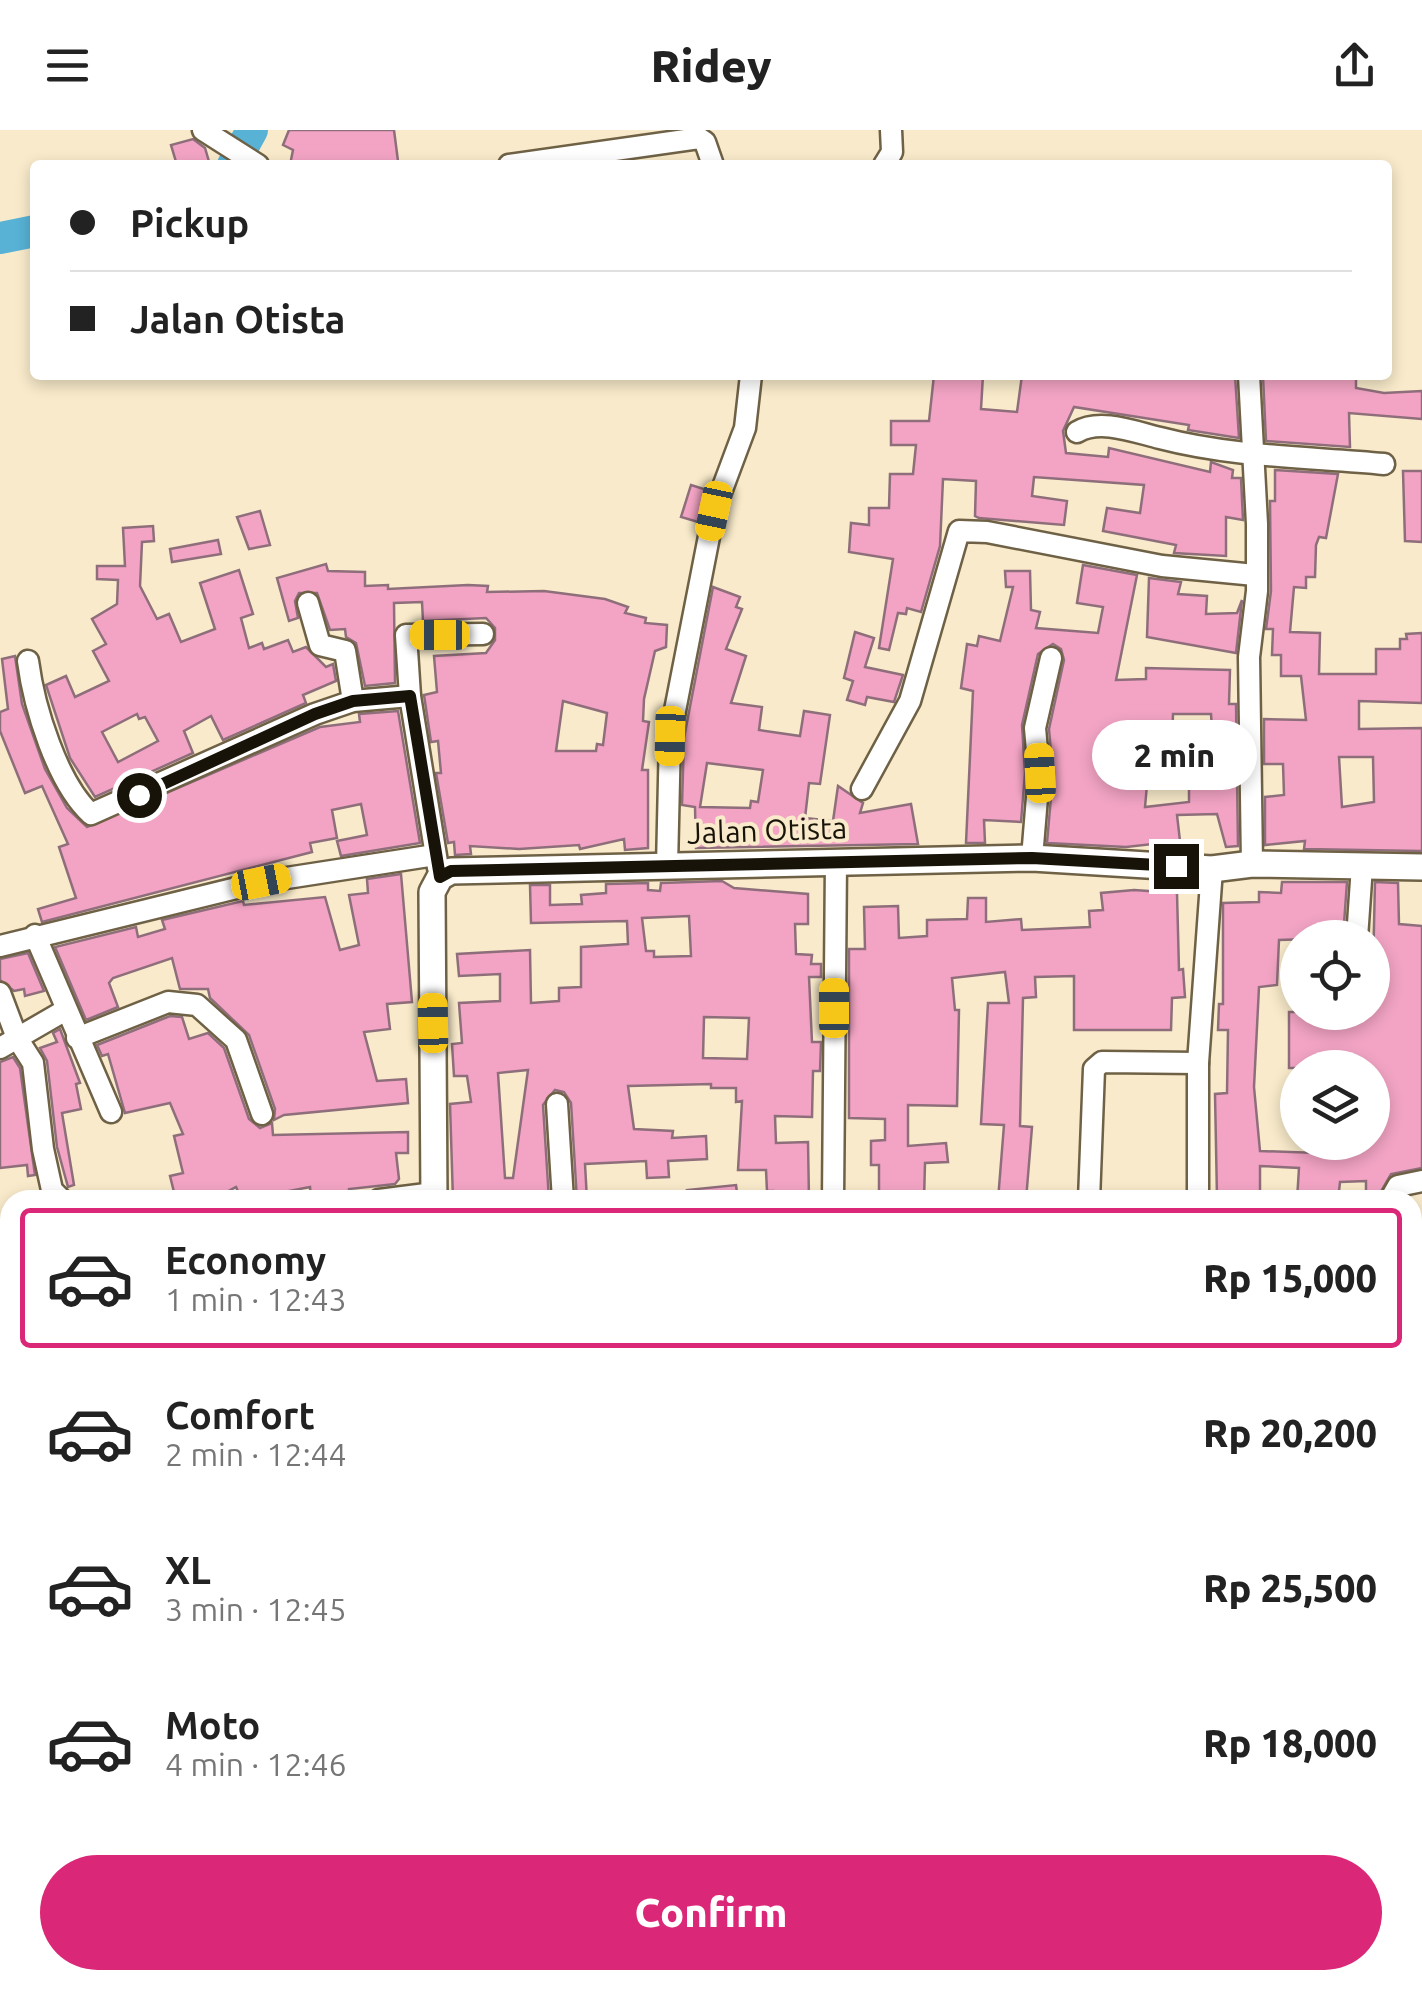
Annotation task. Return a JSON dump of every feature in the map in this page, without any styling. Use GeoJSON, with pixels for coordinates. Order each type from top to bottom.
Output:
{"type":"FeatureCollection","features":[{"type":"Feature","properties":{"kind":"street"},"geometry":{"type":"LineString","coordinates":[[887,160],[892,152],[891,130]]}},
{"type":"Feature","properties":{"kind":"street"},"geometry":{"type":"LineString","coordinates":[[207,134],[250,160]]}},
{"type":"Feature","properties":{"kind":"street"},"geometry":{"type":"LineString","coordinates":[[544,160],[700,138],[711,160]]}},
{"type":"Feature","properties":{"kind":"street"},"geometry":{"type":"LineString","coordinates":[[667,867],[670,736],[714,511],[745,428],[750,380]]}},
{"type":"Feature","properties":{"kind":"street"},"geometry":{"type":"LineString","coordinates":[[1248,380],[1255,574],[1249,657],[1252,864]]}},
{"type":"Feature","properties":{"kind":"street"},"geometry":{"type":"LineString","coordinates":[[1077,432],[1086,426],[1124,428],[1253,454],[1384,464]]}},
{"type":"Feature","properties":{"kind":"street"},"geometry":{"type":"LineString","coordinates":[[862,789],[910,702],[959,531],[986,532],[1162,566],[1255,574]]}},
{"type":"Feature","properties":{"kind":"street"},"geometry":{"type":"LineString","coordinates":[[308,603],[320,645],[345,651],[353,701]]}},
{"type":"Feature","properties":{"kind":"street"},"geometry":{"type":"LineString","coordinates":[[434,1190],[432,892],[438,866],[410,696],[406,635],[483,634]]}},
{"type":"Feature","properties":{"kind":"street"},"geometry":{"type":"LineString","coordinates":[[1032,858],[1040,773],[1034,728],[1051,658]]}},
{"type":"Feature","properties":{"kind":"street"},"geometry":{"type":"LineString","coordinates":[[28,662],[34,703],[53,754],[90,814],[353,701],[410,696]]}},
{"type":"Feature","properties":{"kind":"street","name":"Jalan Otista"},"geometry":{"type":"LineString","coordinates":[[438,866],[451,871],[1032,858],[1212,868],[1252,864],[1422,868]]}},
{"type":"Feature","properties":{"kind":"street"},"geometry":{"type":"LineString","coordinates":[[833,1190],[836,861]]}},
{"type":"Feature","properties":{"kind":"street"},"geometry":{"type":"LineString","coordinates":[[0,946],[330,868],[438,866]]}},
{"type":"Feature","properties":{"kind":"street"},"geometry":{"type":"LineString","coordinates":[[1358,920],[1362,866]]}},
{"type":"Feature","properties":{"kind":"street"},"geometry":{"type":"LineString","coordinates":[[1198,1190],[1198,1063],[1212,868]]}},
{"type":"Feature","properties":{"kind":"street"},"geometry":{"type":"LineString","coordinates":[[35,935],[64,1010],[112,1112]]}},
{"type":"Feature","properties":{"kind":"street"},"geometry":{"type":"LineString","coordinates":[[0,993],[8,1043],[33,1063],[42,1149],[52,1190]]}},
{"type":"Feature","properties":{"kind":"street"},"geometry":{"type":"LineString","coordinates":[[77,1038],[168,1002],[196,1006],[236,1040],[262,1114]]}},
{"type":"Feature","properties":{"kind":"street"},"geometry":{"type":"LineString","coordinates":[[8,1043],[64,1010]]}},
{"type":"Feature","properties":{"kind":"street"},"geometry":{"type":"LineString","coordinates":[[1088,1190],[1094,1069],[1102,1062],[1198,1063]]}},
{"type":"Feature","properties":{"kind":"street"},"geometry":{"type":"LineString","coordinates":[[557,1104],[562,1190]]}},
{"type":"Feature","properties":{"kind":"street"},"geometry":{"type":"LineString","coordinates":[[1396,1190],[1398,1186],[1422,1181]]}},
{"type":"Feature","properties":{"kind":"building"},"geometry":{"type":"Polygon","coordinates":[[[289,130],[394,130],[398,160],[291,160],[293,150],[283,145],[289,130]]]}},
{"type":"Feature","properties":{"kind":"building"},"geometry":{"type":"Polygon","coordinates":[[[193,139],[205,148],[209,160],[176,160],[171,145],[193,139]]]}},
{"type":"Feature","properties":{"kind":"building"},"geometry":{"type":"Polygon","coordinates":[[[933,380],[983,380],[981,409],[1017,412],[1021,380],[1235,380],[1239,438],[1188,430],[1189,425],[1074,407],[1063,431],[1066,453],[1108,457],[1109,448],[1210,472],[1211,462],[1233,470],[1232,478],[1241,478],[1243,520],[1226,517],[1226,556],[1174,553],[1176,545],[1103,531],[1107,508],[1140,513],[1144,485],[1034,477],[1032,496],[1067,501],[1064,525],[979,518],[975,516],[976,481],[943,479],[940,546],[921,612],[907,608],[906,614],[898,613],[889,650],[879,648],[893,559],[849,552],[851,523],[869,525],[869,508],[889,508],[890,474],[913,474],[916,445],[891,445],[891,421],[929,421],[933,380]]]}},
{"type":"Feature","properties":{"kind":"building"},"geometry":{"type":"Polygon","coordinates":[[[1263,380],[1356,380],[1356,388],[1384,393],[1422,391],[1422,419],[1349,413],[1350,447],[1266,441],[1263,380]]]}},
{"type":"Feature","properties":{"kind":"building"},"geometry":{"type":"Polygon","coordinates":[[[1275,470],[1338,474],[1326,538],[1319,537],[1316,545],[1315,577],[1306,577],[1306,588],[1294,587],[1290,632],[1320,633],[1319,674],[1376,674],[1376,649],[1400,649],[1400,639],[1407,639],[1406,634],[1422,633],[1422,703],[1359,701],[1359,729],[1422,728],[1422,851],[1304,849],[1305,841],[1265,845],[1265,797],[1284,795],[1283,764],[1264,764],[1264,719],[1306,720],[1301,676],[1281,676],[1281,655],[1272,655],[1273,629],[1266,629],[1271,591],[1270,501],[1275,501],[1275,470]],[[1339,757],[1342,807],[1374,802],[1373,757],[1339,757]]]}},
{"type":"Feature","properties":{"kind":"building"},"geometry":{"type":"Polygon","coordinates":[[[1403,471],[1422,471],[1422,542],[1405,541],[1403,471]]]}},
{"type":"Feature","properties":{"kind":"building"},"geometry":{"type":"Polygon","coordinates":[[[691,485],[707,490],[698,522],[681,517],[691,485]]]}},
{"type":"Feature","properties":{"kind":"building"},"geometry":{"type":"Polygon","coordinates":[[[260,511],[270,545],[249,549],[237,517],[260,511]]]}},
{"type":"Feature","properties":{"kind":"building"},"geometry":{"type":"Polygon","coordinates":[[[153,526],[154,541],[142,542],[140,586],[157,619],[169,614],[181,642],[215,629],[200,583],[239,570],[253,614],[241,618],[249,648],[262,643],[264,649],[288,640],[293,652],[306,647],[326,667],[333,664],[336,681],[303,695],[306,703],[223,740],[211,716],[184,731],[193,753],[95,797],[70,758],[46,685],[66,676],[75,697],[109,681],[93,651],[106,644],[92,619],[117,604],[118,580],[97,579],[97,566],[125,566],[123,528],[153,526]],[[137,714],[102,732],[118,762],[158,741],[145,717],[139,719],[137,714]]]}},
{"type":"Feature","properties":{"kind":"building"},"geometry":{"type":"Polygon","coordinates":[[[218,540],[221,554],[172,562],[170,549],[218,540]]]}},
{"type":"Feature","properties":{"kind":"building"},"geometry":{"type":"Polygon","coordinates":[[[326,564],[328,571],[365,572],[365,586],[388,585],[388,589],[468,585],[488,586],[487,592],[544,591],[605,599],[628,607],[625,613],[646,618],[645,623],[667,625],[666,647],[655,651],[644,699],[643,721],[649,722],[642,770],[648,770],[648,848],[625,850],[624,839],[580,849],[579,845],[519,849],[470,846],[471,854],[455,855],[454,842],[448,843],[436,773],[441,773],[438,741],[431,742],[424,695],[437,692],[434,656],[486,653],[495,640],[495,628],[486,618],[423,621],[422,602],[394,603],[395,683],[365,686],[356,643],[346,637],[345,629],[330,630],[317,593],[299,593],[295,601],[298,618],[289,621],[277,578],[326,564]],[[563,701],[556,751],[596,751],[597,744],[603,745],[607,713],[563,701]]]}},
{"type":"Feature","properties":{"kind":"building"},"geometry":{"type":"Polygon","coordinates":[[[1083,565],[1137,575],[1116,680],[1146,679],[1146,668],[1230,670],[1229,704],[1236,704],[1238,846],[1226,847],[1217,814],[1177,815],[1180,841],[1126,847],[1047,843],[1053,774],[1049,729],[1064,660],[1061,649],[1053,644],[1038,654],[1022,725],[1025,773],[1021,822],[984,820],[985,843],[966,843],[973,691],[961,688],[967,644],[977,646],[979,636],[1000,641],[1013,587],[1006,587],[1005,571],[1030,571],[1031,610],[1040,612],[1036,628],[1098,633],[1103,607],[1077,603],[1083,565]],[[1173,714],[1172,742],[1131,741],[1131,784],[1147,785],[1145,807],[1189,802],[1189,775],[1215,774],[1211,714],[1173,714]]]}},
{"type":"Feature","properties":{"kind":"building"},"geometry":{"type":"Polygon","coordinates":[[[1149,578],[1181,582],[1178,594],[1207,596],[1206,614],[1237,613],[1242,600],[1236,653],[1147,637],[1149,578]]]}},
{"type":"Feature","properties":{"kind":"building"},"geometry":{"type":"Polygon","coordinates":[[[713,587],[740,597],[736,607],[742,609],[726,649],[746,656],[731,703],[762,707],[759,730],[800,736],[804,711],[830,715],[820,784],[809,783],[805,818],[833,821],[838,786],[863,803],[860,813],[911,804],[918,844],[696,848],[695,807],[682,805],[684,738],[713,587]],[[707,763],[700,807],[750,808],[751,801],[758,802],[763,770],[707,763]]]}},
{"type":"Feature","properties":{"kind":"building"},"geometry":{"type":"Polygon","coordinates":[[[855,632],[874,638],[865,667],[903,675],[894,702],[867,697],[865,705],[847,700],[853,681],[844,678],[855,632]]]}},
{"type":"Feature","properties":{"kind":"building"},"geometry":{"type":"Polygon","coordinates":[[[15,656],[22,704],[45,769],[67,808],[87,827],[320,727],[360,722],[359,714],[398,711],[420,843],[341,856],[337,841],[367,835],[361,804],[332,810],[337,838],[310,843],[312,852],[42,922],[38,909],[76,898],[59,847],[68,844],[42,786],[25,793],[0,731],[0,712],[8,709],[2,659],[15,656]]]}},
{"type":"Feature","properties":{"kind":"building"},"geometry":{"type":"Polygon","coordinates":[[[401,874],[412,1002],[387,1004],[390,1029],[364,1032],[377,1081],[406,1079],[408,1103],[284,1115],[274,1120],[275,1109],[249,1035],[210,998],[208,989],[180,989],[172,958],[113,978],[109,983],[118,1007],[86,1020],[55,947],[136,927],[138,937],[165,929],[162,920],[243,901],[244,905],[325,897],[340,950],[359,945],[349,895],[368,893],[367,879],[401,874]]]}},
{"type":"Feature","properties":{"kind":"building"},"geometry":{"type":"Polygon","coordinates":[[[722,881],[734,888],[808,894],[808,924],[795,924],[796,954],[812,955],[811,964],[821,964],[821,977],[809,977],[812,1042],[821,1042],[820,1071],[813,1071],[812,1117],[775,1116],[776,1143],[808,1142],[809,1190],[767,1190],[766,1170],[738,1170],[742,1101],[736,1102],[736,1088],[711,1088],[711,1084],[628,1086],[634,1129],[673,1131],[672,1138],[706,1136],[707,1159],[668,1161],[669,1177],[647,1178],[646,1161],[585,1164],[586,1190],[576,1190],[571,1103],[564,1092],[555,1090],[543,1105],[548,1190],[453,1190],[450,1104],[471,1102],[467,1076],[454,1076],[452,1044],[462,1043],[459,1003],[500,1001],[500,974],[459,976],[457,954],[530,950],[531,1003],[559,1001],[559,988],[581,987],[581,947],[628,944],[627,921],[531,923],[530,885],[550,885],[550,905],[582,904],[581,895],[606,893],[606,884],[648,883],[648,890],[660,891],[661,883],[722,881]],[[689,916],[642,918],[646,951],[654,951],[654,957],[691,956],[689,916]],[[704,1017],[703,1058],[747,1059],[749,1018],[704,1017]],[[528,1070],[498,1073],[505,1178],[513,1178],[528,1070]]]}},
{"type":"Feature","properties":{"kind":"building"},"geometry":{"type":"Polygon","coordinates":[[[1282,882],[1347,882],[1344,920],[1280,920],[1277,985],[1259,987],[1254,1087],[1260,1151],[1280,1152],[1280,1160],[1390,1160],[1390,1050],[1289,1050],[1289,1030],[1390,1030],[1390,920],[1374,920],[1375,882],[1398,883],[1399,924],[1422,926],[1422,1168],[1391,1174],[1382,1190],[1366,1190],[1366,1181],[1340,1182],[1339,1190],[1298,1190],[1299,1168],[1260,1166],[1260,1190],[1217,1190],[1215,1094],[1227,1093],[1228,1030],[1218,1030],[1219,1004],[1223,1004],[1223,903],[1259,902],[1259,892],[1281,893],[1282,882]]]}},
{"type":"Feature","properties":{"kind":"building"},"geometry":{"type":"Polygon","coordinates":[[[1101,893],[1177,893],[1179,970],[1183,969],[1185,997],[1172,998],[1171,1030],[1074,1030],[1074,976],[1035,977],[1036,997],[1023,998],[1020,1126],[1032,1127],[1027,1190],[999,1190],[1004,1125],[981,1124],[988,1003],[1009,1003],[1005,972],[952,978],[955,1010],[959,1010],[957,1106],[908,1105],[908,1146],[946,1143],[948,1162],[925,1163],[924,1190],[879,1190],[879,1165],[871,1165],[871,1141],[885,1140],[885,1119],[849,1118],[849,949],[865,949],[864,907],[898,906],[899,938],[927,936],[927,920],[967,919],[968,898],[986,898],[986,922],[1021,919],[1022,930],[1090,927],[1089,911],[1103,910],[1101,893]]]}},
{"type":"Feature","properties":{"kind":"building"},"geometry":{"type":"Polygon","coordinates":[[[28,953],[44,991],[25,996],[24,989],[14,991],[0,980],[0,959],[28,953]]]}},
{"type":"Feature","properties":{"kind":"building"},"geometry":{"type":"Polygon","coordinates":[[[170,1016],[182,1017],[189,1039],[208,1033],[224,1048],[249,1119],[260,1128],[272,1123],[273,1135],[408,1132],[408,1153],[396,1153],[399,1179],[395,1184],[349,1190],[236,1187],[174,1190],[170,1176],[183,1173],[174,1136],[183,1134],[170,1103],[125,1113],[108,1054],[102,1056],[97,1045],[170,1016]]]}},
{"type":"Feature","properties":{"kind":"building"},"geometry":{"type":"Polygon","coordinates":[[[60,1029],[80,1083],[76,1084],[81,1109],[62,1113],[74,1185],[68,1187],[57,1147],[47,1061],[40,1048],[57,1042],[53,1033],[60,1029]]]}},
{"type":"Feature","properties":{"kind":"building"},"geometry":{"type":"Polygon","coordinates":[[[13,1057],[20,1068],[35,1175],[28,1176],[27,1165],[0,1168],[0,1062],[13,1057]]]}},
{"type":"Feature","properties":{"kind":"building"},"geometry":{"type":"Polygon","coordinates":[[[736,1185],[737,1190],[687,1190],[736,1185]]]}},
{"type":"Feature","properties":{"kind":"waterway"},"geometry":{"type":"LineString","coordinates":[[236,160],[252,130]]}},
{"type":"Feature","properties":{"kind":"waterway"},"geometry":{"type":"LineString","coordinates":[[0,238],[30,232]]}},
{"type":"Feature","properties":{"kind":"route"},"geometry":{"type":"LineString","coordinates":[[139,795],[315,714],[353,701],[410,696],[440,877],[451,871],[992,858],[1176,866]]}}]}
